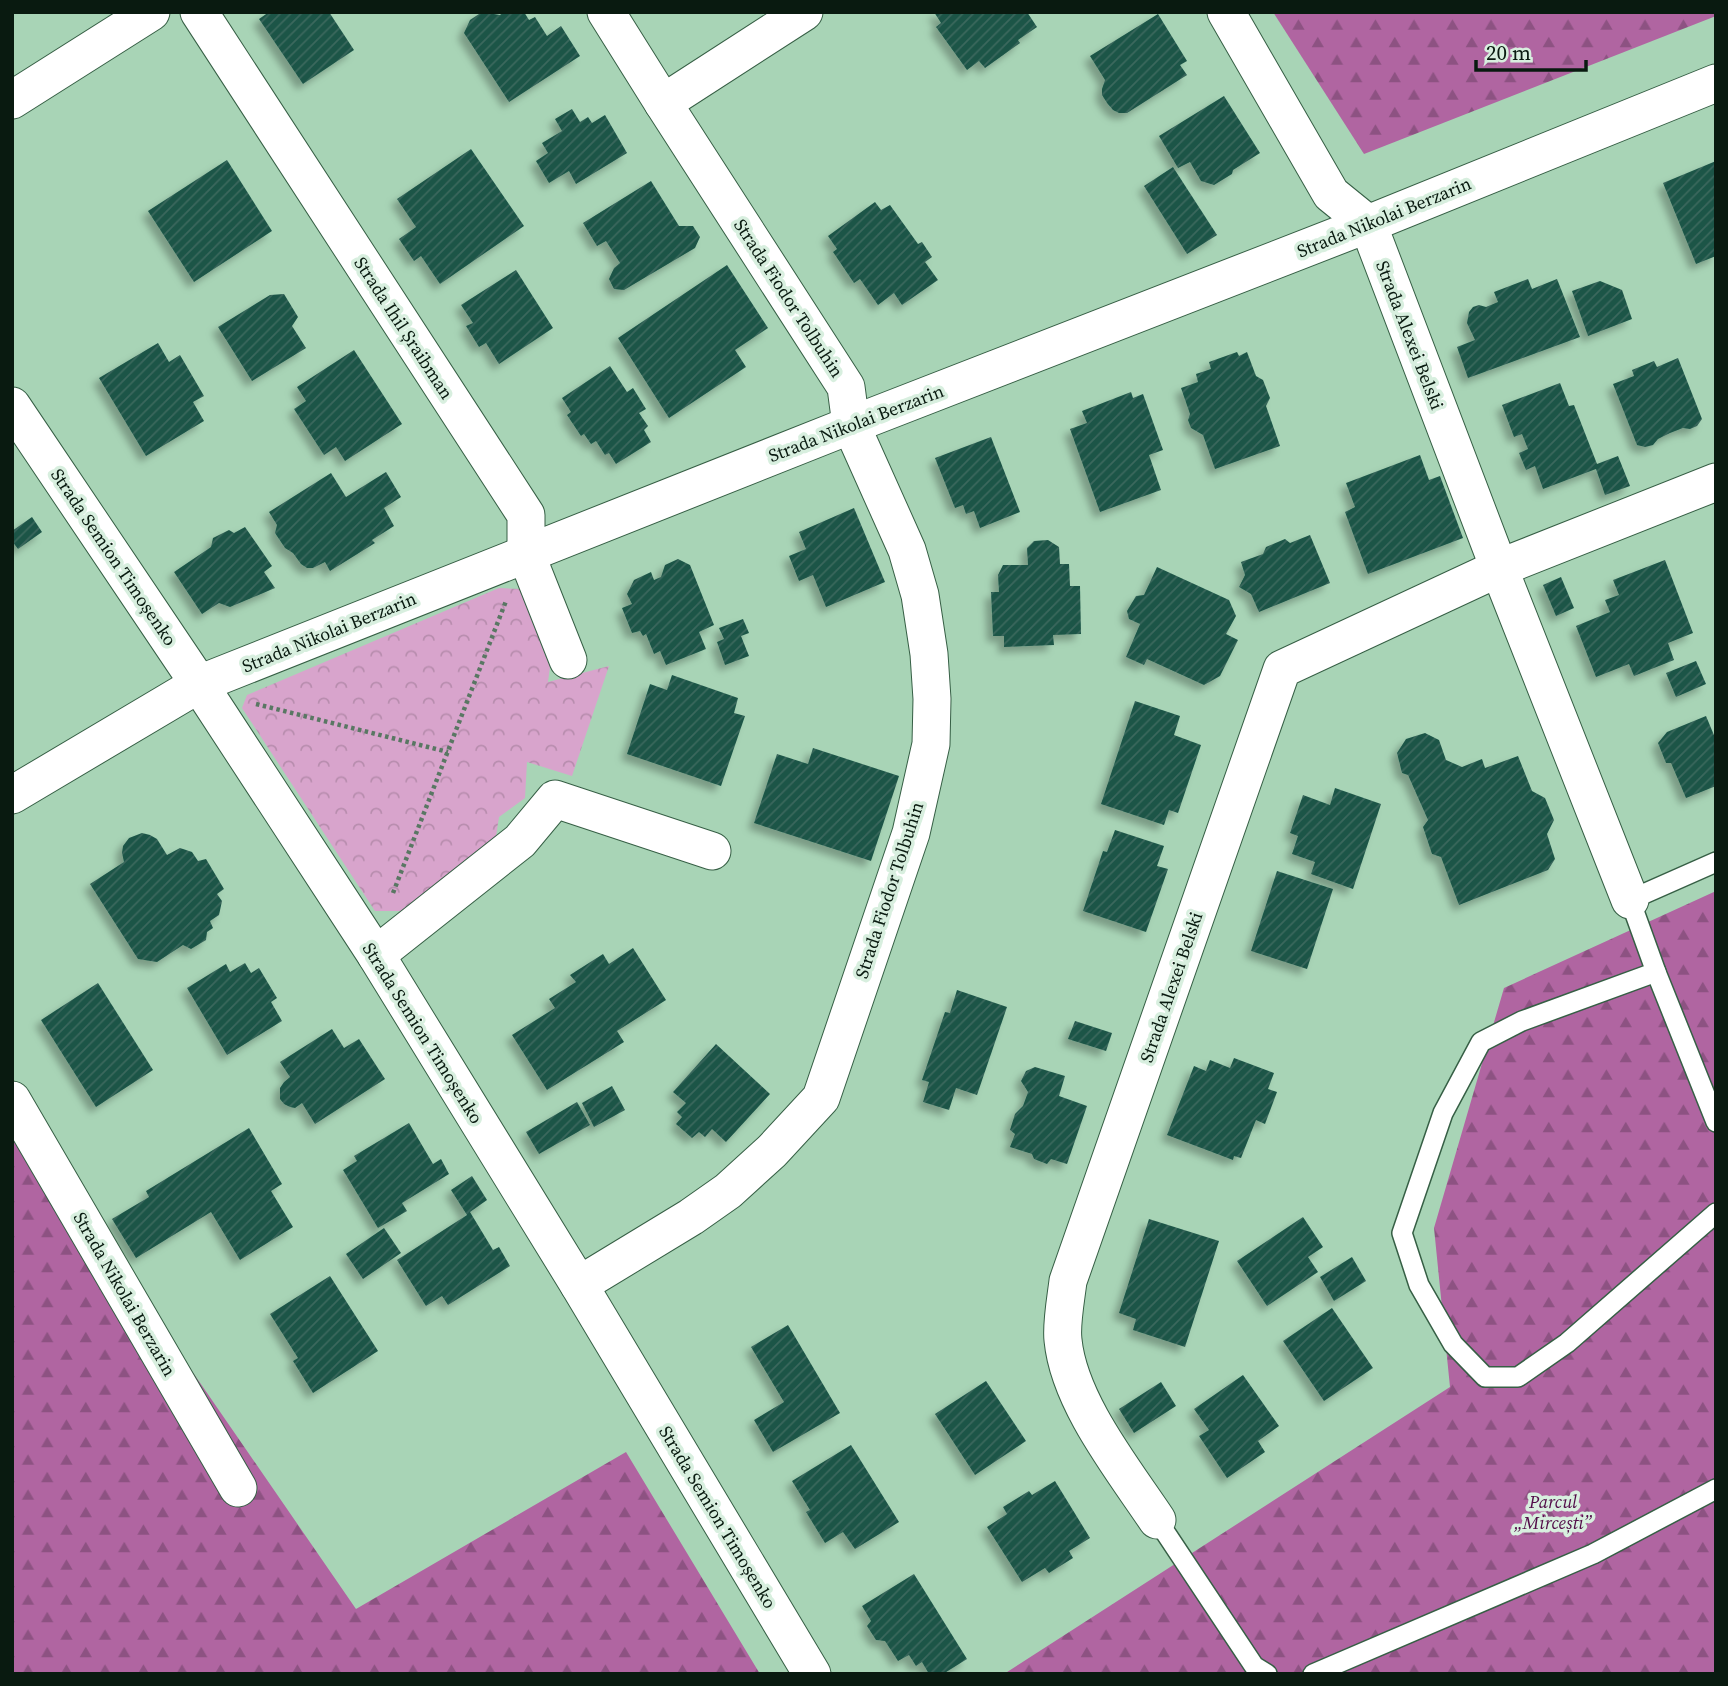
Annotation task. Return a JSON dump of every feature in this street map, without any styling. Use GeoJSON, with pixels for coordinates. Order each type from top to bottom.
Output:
{"type":"FeatureCollection","features":[{"type":"Feature","properties":{"kind":"street"},"geometry":{"type":"LineString","coordinates":[[12,100],[151,12]]}},
{"type":"Feature","properties":{"kind":"street","name":"Strada Ihil Șraibman"},"geometry":{"type":"LineString","coordinates":[[199,12],[526,515],[526,554],[568,660]]}},
{"type":"Feature","properties":{"kind":"street","name":"Strada Fiodor Tolbuhin"},"geometry":{"type":"LineString","coordinates":[[579,1285],[691,1217],[728,1191],[772,1151],[821,1098],[911,833],[931,744],[931,688],[920,595],[907,550],[851,425],[846,387],[606,12]]}},
{"type":"Feature","properties":{"kind":"street"},"geometry":{"type":"LineString","coordinates":[[663,103],[804,12]]}},
{"type":"Feature","properties":{"kind":"street"},"geometry":{"type":"LineString","coordinates":[[1226,12],[1331,194],[1368,224]]}},
{"type":"Feature","properties":{"kind":"street","name":"Strada Nikolai Berzarin"},"geometry":{"type":"LineString","coordinates":[[12,795],[199,684],[851,425],[1368,224],[1716,83]]}},
{"type":"Feature","properties":{"kind":"street","name":"Strada Alexei Belski"},"geometry":{"type":"LineString","coordinates":[[1368,224],[1499,568],[1630,900]]}},
{"type":"Feature","properties":{"kind":"street","name":"Strada Semion Timoșenko"},"geometry":{"type":"LineString","coordinates":[[12,406],[199,684],[376,955],[579,1285],[811,1674]]}},
{"type":"Feature","properties":{"kind":"street","name":"Strada Alexei Belski"},"geometry":{"type":"LineString","coordinates":[[1157,1520],[1098,1431],[1071,1379],[1062,1339],[1068,1281],[1282,669],[1499,568],[1716,482]]}},
{"type":"Feature","properties":{"kind":"street"},"geometry":{"type":"LineString","coordinates":[[376,955],[520,841],[555,799],[712,851]]}},
{"type":"Feature","properties":{"kind":"street","name":"Strada Nikolai Berzarin"},"geometry":{"type":"LineString","coordinates":[[12,1100],[238,1488]]}},
{"type":"Feature","properties":{"kind":"lane"},"geometry":{"type":"LineString","coordinates":[[1716,862],[1630,900],[1716,1122]]}},
{"type":"Feature","properties":{"kind":"lane"},"geometry":{"type":"LineString","coordinates":[[1656,972],[1522,1021],[1481,1042],[1443,1113],[1402,1233],[1419,1285],[1453,1344],[1485,1377],[1518,1377],[1567,1343],[1716,1213]]}},
{"type":"Feature","properties":{"kind":"lane"},"geometry":{"type":"LineString","coordinates":[[1313,1674],[1593,1553],[1716,1489]]}},
{"type":"Feature","properties":{"kind":"lane"},"geometry":{"type":"LineString","coordinates":[[1157,1520],[1254,1666],[1266,1674]]}},
{"type":"Feature","properties":{"kind":"path"},"geometry":{"type":"LineString","coordinates":[[391,900],[507,597]]}},
{"type":"Feature","properties":{"kind":"path"},"geometry":{"type":"LineString","coordinates":[[199,684],[259,705],[448,752]]}},
{"type":"Feature","properties":{"kind":"green space"},"geometry":{"type":"Polygon","coordinates":[[[1273,12],[1716,12],[1716,16],[1364,154],[1273,12]]]}},
{"type":"Feature","properties":{"kind":"green space"},"geometry":{"type":"Polygon","coordinates":[[[499,588],[520,589],[550,667],[548,682],[609,666],[572,776],[527,762],[525,798],[499,817],[495,843],[409,911],[375,911],[242,708],[247,695],[499,588]]]}},
{"type":"Feature","properties":{"kind":"green space","name":"Parcul „Mircești”"},"geometry":{"type":"Polygon","coordinates":[[[1716,891],[1716,1674],[1004,1674],[1450,1387],[1434,1228],[1504,988],[1716,891]]]}},
{"type":"Feature","properties":{"kind":"green space"},"geometry":{"type":"Polygon","coordinates":[[[12,1110],[356,1609],[626,1452],[760,1674],[12,1674],[12,1110]]]}},
{"type":"Feature","properties":{"kind":"building"},"geometry":{"type":"Polygon","coordinates":[[[269,12],[329,12],[354,50],[303,84],[259,19],[269,12]]]}},
{"type":"Feature","properties":{"kind":"building"},"geometry":{"type":"Polygon","coordinates":[[[482,12],[500,15],[503,12],[524,12],[529,20],[535,17],[547,36],[561,26],[580,56],[509,102],[464,33],[470,20],[482,12]]]}},
{"type":"Feature","properties":{"kind":"building"},"geometry":{"type":"Polygon","coordinates":[[[934,12],[1027,12],[1037,27],[985,68],[979,61],[967,70],[936,27],[941,23],[934,12]]]}},
{"type":"Feature","properties":{"kind":"building"},"geometry":{"type":"Polygon","coordinates":[[[1158,14],[1187,61],[1180,65],[1187,75],[1127,113],[1119,113],[1113,110],[1102,95],[1105,80],[1090,56],[1158,14]]]}},
{"type":"Feature","properties":{"kind":"building"},"geometry":{"type":"Polygon","coordinates":[[[1224,96],[1260,153],[1214,185],[1201,181],[1190,162],[1178,168],[1159,136],[1224,96]]]}},
{"type":"Feature","properties":{"kind":"building"},"geometry":{"type":"Polygon","coordinates":[[[572,109],[580,122],[588,117],[592,123],[605,115],[627,153],[576,184],[569,171],[549,183],[536,161],[548,153],[542,143],[562,131],[555,119],[572,109]]]}},
{"type":"Feature","properties":{"kind":"building"},"geometry":{"type":"Polygon","coordinates":[[[471,149],[524,226],[440,284],[421,256],[414,261],[399,239],[416,227],[397,199],[471,149]]]}},
{"type":"Feature","properties":{"kind":"building"},"geometry":{"type":"Polygon","coordinates":[[[227,160],[272,231],[194,282],[148,211],[227,160]]]}},
{"type":"Feature","properties":{"kind":"building"},"geometry":{"type":"Polygon","coordinates":[[[1716,161],[1716,256],[1696,264],[1663,183],[1716,161]]]}},
{"type":"Feature","properties":{"kind":"building"},"geometry":{"type":"Polygon","coordinates":[[[1173,167],[1217,235],[1187,254],[1144,186],[1173,167]]]}},
{"type":"Feature","properties":{"kind":"building"},"geometry":{"type":"Polygon","coordinates":[[[651,181],[679,226],[693,226],[700,237],[695,248],[624,290],[614,289],[609,279],[614,268],[620,263],[606,241],[597,246],[583,223],[651,181]]]}},
{"type":"Feature","properties":{"kind":"building"},"geometry":{"type":"Polygon","coordinates":[[[875,202],[881,210],[890,205],[918,244],[922,242],[932,257],[925,262],[938,280],[902,305],[894,293],[878,305],[860,279],[854,283],[833,252],[837,249],[828,236],[875,202]]]}},
{"type":"Feature","properties":{"kind":"building"},"geometry":{"type":"Polygon","coordinates":[[[727,265],[768,328],[735,350],[746,367],[669,418],[618,338],[727,265]]]}},
{"type":"Feature","properties":{"kind":"building"},"geometry":{"type":"Polygon","coordinates":[[[516,270],[553,328],[499,364],[486,343],[479,347],[466,326],[473,323],[461,305],[516,270]]]}},
{"type":"Feature","properties":{"kind":"building"},"geometry":{"type":"Polygon","coordinates":[[[1528,279],[1532,289],[1557,279],[1580,337],[1468,378],[1457,347],[1475,340],[1467,323],[1469,312],[1473,307],[1486,307],[1498,302],[1494,292],[1528,279]]]}},
{"type":"Feature","properties":{"kind":"building"},"geometry":{"type":"Polygon","coordinates":[[[1600,281],[1622,290],[1632,319],[1588,336],[1572,291],[1600,281]]]}},
{"type":"Feature","properties":{"kind":"building"},"geometry":{"type":"Polygon","coordinates":[[[284,294],[298,317],[292,326],[306,348],[252,381],[218,327],[270,295],[284,294]]]}},
{"type":"Feature","properties":{"kind":"building"},"geometry":{"type":"Polygon","coordinates":[[[158,343],[169,362],[180,355],[204,396],[193,402],[204,421],[146,456],[99,378],[158,343]]]}},
{"type":"Feature","properties":{"kind":"building"},"geometry":{"type":"Polygon","coordinates":[[[354,350],[402,424],[345,461],[336,447],[324,455],[294,409],[306,401],[297,387],[354,350]]]}},
{"type":"Feature","properties":{"kind":"building"},"geometry":{"type":"Polygon","coordinates":[[[1237,352],[1239,356],[1247,352],[1256,376],[1263,380],[1270,398],[1266,406],[1280,446],[1215,469],[1203,435],[1191,428],[1188,420],[1190,414],[1181,388],[1198,382],[1196,374],[1211,369],[1209,362],[1237,352]]]}},
{"type":"Feature","properties":{"kind":"building"},"geometry":{"type":"Polygon","coordinates":[[[1678,358],[1702,419],[1697,426],[1670,433],[1653,445],[1637,445],[1613,384],[1634,376],[1632,370],[1654,361],[1657,367],[1678,358]]]}},
{"type":"Feature","properties":{"kind":"building"},"geometry":{"type":"Polygon","coordinates":[[[610,366],[627,392],[633,388],[646,409],[639,413],[648,426],[644,430],[651,442],[616,464],[609,453],[605,455],[596,441],[591,444],[584,434],[581,436],[567,415],[571,412],[562,398],[610,366]]]}},
{"type":"Feature","properties":{"kind":"building"},"geometry":{"type":"Polygon","coordinates":[[[1560,383],[1569,406],[1574,405],[1597,464],[1618,456],[1630,486],[1605,495],[1596,469],[1543,489],[1535,466],[1526,470],[1519,453],[1528,449],[1522,434],[1514,437],[1502,405],[1560,383]]]}},
{"type":"Feature","properties":{"kind":"building"},"geometry":{"type":"Polygon","coordinates":[[[1131,392],[1133,398],[1143,394],[1163,450],[1149,455],[1161,490],[1100,512],[1070,429],[1087,423],[1082,411],[1131,392]]]}},
{"type":"Feature","properties":{"kind":"building"},"geometry":{"type":"Polygon","coordinates":[[[991,437],[1020,512],[980,528],[974,511],[966,514],[963,505],[955,508],[935,458],[991,437]]]}},
{"type":"Feature","properties":{"kind":"building"},"geometry":{"type":"Polygon","coordinates":[[[1420,455],[1429,480],[1440,476],[1463,538],[1368,574],[1345,512],[1355,507],[1346,483],[1420,455]]]}},
{"type":"Feature","properties":{"kind":"building"},"geometry":{"type":"Polygon","coordinates":[[[386,472],[401,497],[384,508],[394,526],[372,540],[375,543],[330,571],[325,562],[313,568],[301,564],[275,533],[277,525],[269,512],[331,473],[346,497],[386,472]]]}},
{"type":"Feature","properties":{"kind":"building"},"geometry":{"type":"Polygon","coordinates":[[[854,508],[885,582],[826,607],[813,575],[799,581],[789,556],[806,549],[799,532],[854,508]]]}},
{"type":"Feature","properties":{"kind":"building"},"geometry":{"type":"Polygon","coordinates":[[[32,517],[42,532],[18,549],[12,541],[12,531],[32,517]]]}},
{"type":"Feature","properties":{"kind":"building"},"geometry":{"type":"Polygon","coordinates":[[[245,527],[272,566],[264,572],[275,588],[230,607],[219,603],[202,614],[174,572],[211,547],[213,538],[229,530],[234,533],[245,527]]]}},
{"type":"Feature","properties":{"kind":"building"},"geometry":{"type":"Polygon","coordinates":[[[1310,535],[1330,583],[1259,612],[1251,594],[1239,587],[1245,575],[1241,562],[1263,554],[1266,547],[1285,539],[1290,543],[1310,535]]]}},
{"type":"Feature","properties":{"kind":"building"},"geometry":{"type":"Polygon","coordinates":[[[1048,540],[1059,547],[1060,564],[1069,564],[1070,586],[1080,586],[1081,634],[1053,635],[1054,645],[1004,647],[1004,636],[993,636],[991,592],[999,592],[998,575],[1003,565],[1028,565],[1027,548],[1034,541],[1048,540]]]}},
{"type":"Feature","properties":{"kind":"building"},"geometry":{"type":"Polygon","coordinates":[[[678,559],[690,565],[714,625],[699,632],[706,649],[666,665],[660,651],[654,654],[646,634],[643,636],[640,631],[632,633],[622,608],[632,604],[627,594],[634,580],[651,572],[654,580],[661,577],[665,565],[678,559]]]}},
{"type":"Feature","properties":{"kind":"building"},"geometry":{"type":"Polygon","coordinates":[[[1665,560],[1693,633],[1668,643],[1674,660],[1634,676],[1629,664],[1596,677],[1576,626],[1610,612],[1605,600],[1619,595],[1613,580],[1665,560]]]}},
{"type":"Feature","properties":{"kind":"building"},"geometry":{"type":"Polygon","coordinates":[[[1157,567],[1229,600],[1236,616],[1226,634],[1238,640],[1220,676],[1204,685],[1147,659],[1144,665],[1126,657],[1140,624],[1129,619],[1127,611],[1136,596],[1144,595],[1157,567]]]}},
{"type":"Feature","properties":{"kind":"building"},"geometry":{"type":"Polygon","coordinates":[[[1561,577],[1574,608],[1556,616],[1543,585],[1561,577]]]}},
{"type":"Feature","properties":{"kind":"building"},"geometry":{"type":"Polygon","coordinates":[[[743,619],[749,633],[741,636],[749,656],[725,665],[717,642],[724,639],[719,628],[743,619]]]}},
{"type":"Feature","properties":{"kind":"building"},"geometry":{"type":"Polygon","coordinates":[[[1696,661],[1706,684],[1676,697],[1666,673],[1696,661]]]}},
{"type":"Feature","properties":{"kind":"building"},"geometry":{"type":"Polygon","coordinates":[[[672,675],[738,698],[734,713],[745,716],[721,786],[627,754],[650,684],[667,690],[672,675]]]}},
{"type":"Feature","properties":{"kind":"building"},"geometry":{"type":"Polygon","coordinates":[[[1135,701],[1180,716],[1174,735],[1201,745],[1178,813],[1169,810],[1164,825],[1101,804],[1135,701]]]}},
{"type":"Feature","properties":{"kind":"building"},"geometry":{"type":"Polygon","coordinates":[[[1706,716],[1716,740],[1716,786],[1686,798],[1671,763],[1666,763],[1658,743],[1667,732],[1706,716]]]}},
{"type":"Feature","properties":{"kind":"building"},"geometry":{"type":"Polygon","coordinates":[[[1425,733],[1439,740],[1446,760],[1462,767],[1482,759],[1485,768],[1518,756],[1532,791],[1545,798],[1554,820],[1547,834],[1555,859],[1548,870],[1459,905],[1441,857],[1432,854],[1423,827],[1428,820],[1408,775],[1402,773],[1397,753],[1406,739],[1425,733]]]}},
{"type":"Feature","properties":{"kind":"building"},"geometry":{"type":"Polygon","coordinates":[[[813,748],[899,776],[871,861],[754,823],[777,754],[808,764],[813,748]]]}},
{"type":"Feature","properties":{"kind":"building"},"geometry":{"type":"Polygon","coordinates":[[[1335,788],[1381,804],[1353,889],[1311,874],[1315,862],[1292,854],[1298,836],[1290,833],[1303,795],[1330,805],[1335,788]]]}},
{"type":"Feature","properties":{"kind":"building"},"geometry":{"type":"Polygon","coordinates":[[[1115,830],[1164,846],[1157,866],[1168,869],[1146,932],[1083,911],[1103,851],[1107,852],[1115,830]]]}},
{"type":"Feature","properties":{"kind":"building"},"geometry":{"type":"Polygon","coordinates":[[[142,833],[157,839],[167,855],[180,848],[192,852],[198,861],[206,859],[224,889],[217,894],[222,901],[219,915],[210,921],[213,928],[207,932],[206,940],[191,949],[183,945],[157,962],[138,959],[90,884],[124,862],[123,846],[129,838],[142,833]]]}},
{"type":"Feature","properties":{"kind":"building"},"geometry":{"type":"Polygon","coordinates":[[[1277,871],[1333,889],[1307,969],[1251,951],[1277,871]]]}},
{"type":"Feature","properties":{"kind":"building"},"geometry":{"type":"Polygon","coordinates":[[[633,948],[666,1000],[617,1031],[624,1042],[547,1090],[512,1035],[555,1008],[549,999],[576,982],[570,975],[603,954],[609,964],[633,948]]]}},
{"type":"Feature","properties":{"kind":"building"},"geometry":{"type":"Polygon","coordinates":[[[245,963],[251,973],[259,968],[277,998],[271,1002],[282,1021],[227,1055],[187,988],[226,964],[230,972],[245,963]]]}},
{"type":"Feature","properties":{"kind":"building"},"geometry":{"type":"Polygon","coordinates":[[[98,983],[153,1070],[96,1107],[41,1020],[98,983]]]}},
{"type":"Feature","properties":{"kind":"building"},"geometry":{"type":"Polygon","coordinates":[[[957,990],[1007,1007],[977,1095],[956,1088],[949,1110],[923,1102],[929,1082],[922,1080],[945,1012],[950,1013],[957,990]]]}},
{"type":"Feature","properties":{"kind":"building"},"geometry":{"type":"Polygon","coordinates":[[[1075,1021],[1112,1033],[1106,1051],[1068,1039],[1075,1021]]]}},
{"type":"Feature","properties":{"kind":"building"},"geometry":{"type":"Polygon","coordinates":[[[332,1029],[344,1048],[359,1039],[385,1079],[315,1124],[302,1103],[295,1108],[284,1104],[280,1099],[280,1088],[290,1077],[280,1062],[332,1029]]]}},
{"type":"Feature","properties":{"kind":"building"},"geometry":{"type":"Polygon","coordinates":[[[716,1044],[770,1094],[726,1142],[712,1129],[705,1137],[699,1132],[692,1138],[676,1124],[682,1117],[677,1112],[686,1103],[673,1092],[716,1044]]]}},
{"type":"Feature","properties":{"kind":"building"},"geometry":{"type":"Polygon","coordinates":[[[1234,1058],[1274,1073],[1268,1089],[1277,1092],[1265,1124],[1256,1120],[1241,1158],[1234,1156],[1233,1160],[1167,1135],[1194,1066],[1206,1071],[1210,1060],[1230,1068],[1234,1058]]]}},
{"type":"Feature","properties":{"kind":"building"},"geometry":{"type":"Polygon","coordinates":[[[1035,1067],[1065,1076],[1059,1096],[1087,1106],[1067,1164],[1051,1159],[1047,1164],[1034,1159],[1032,1154],[1010,1147],[1015,1134],[1010,1130],[1015,1114],[1023,1106],[1028,1092],[1021,1081],[1026,1071],[1035,1067]]]}},
{"type":"Feature","properties":{"kind":"building"},"geometry":{"type":"Polygon","coordinates":[[[612,1086],[625,1110],[594,1127],[582,1103],[612,1086]]]}},
{"type":"Feature","properties":{"kind":"building"},"geometry":{"type":"Polygon","coordinates":[[[577,1102],[590,1125],[539,1154],[526,1132],[577,1102]]]}},
{"type":"Feature","properties":{"kind":"building"},"geometry":{"type":"Polygon","coordinates":[[[409,1123],[433,1164],[441,1159],[449,1174],[402,1203],[407,1211],[378,1228],[343,1170],[357,1161],[354,1156],[409,1123]]]}},
{"type":"Feature","properties":{"kind":"building"},"geometry":{"type":"Polygon","coordinates":[[[249,1128],[282,1184],[271,1191],[293,1227],[240,1260],[211,1212],[136,1258],[112,1219],[149,1197],[146,1191],[249,1128]]]}},
{"type":"Feature","properties":{"kind":"building"},"geometry":{"type":"Polygon","coordinates":[[[472,1176],[487,1200],[470,1212],[493,1250],[499,1247],[510,1266],[448,1305],[442,1296],[426,1306],[397,1260],[467,1215],[451,1190],[472,1176]]]}},
{"type":"Feature","properties":{"kind":"building"},"geometry":{"type":"Polygon","coordinates":[[[1303,1217],[1323,1247],[1308,1257],[1318,1272],[1267,1306],[1237,1261],[1303,1217]]]}},
{"type":"Feature","properties":{"kind":"building"},"geometry":{"type":"Polygon","coordinates":[[[1149,1219],[1219,1241],[1185,1347],[1133,1330],[1136,1319],[1119,1313],[1149,1219]]]}},
{"type":"Feature","properties":{"kind":"building"},"geometry":{"type":"Polygon","coordinates":[[[384,1228],[401,1253],[363,1279],[346,1254],[384,1228]]]}},
{"type":"Feature","properties":{"kind":"building"},"geometry":{"type":"Polygon","coordinates":[[[1352,1257],[1366,1281],[1334,1301],[1320,1277],[1352,1257]]]}},
{"type":"Feature","properties":{"kind":"building"},"geometry":{"type":"Polygon","coordinates":[[[330,1276],[378,1351],[313,1393],[293,1361],[298,1358],[270,1314],[330,1276]]]}},
{"type":"Feature","properties":{"kind":"building"},"geometry":{"type":"Polygon","coordinates":[[[1332,1308],[1373,1368],[1324,1401],[1283,1341],[1332,1308]]]}},
{"type":"Feature","properties":{"kind":"building"},"geometry":{"type":"Polygon","coordinates":[[[788,1325],[840,1413],[773,1452],[754,1420],[784,1402],[751,1347],[788,1325]]]}},
{"type":"Feature","properties":{"kind":"building"},"geometry":{"type":"Polygon","coordinates":[[[1243,1375],[1279,1426],[1258,1441],[1265,1452],[1227,1478],[1199,1436],[1209,1430],[1194,1409],[1243,1375]]]}},
{"type":"Feature","properties":{"kind":"building"},"geometry":{"type":"Polygon","coordinates":[[[986,1381],[1026,1441],[975,1475],[935,1414],[986,1381]]]}},
{"type":"Feature","properties":{"kind":"building"},"geometry":{"type":"Polygon","coordinates":[[[1161,1382],[1176,1406],[1134,1433],[1119,1409],[1161,1382]]]}},
{"type":"Feature","properties":{"kind":"building"},"geometry":{"type":"Polygon","coordinates":[[[851,1445],[899,1522],[855,1549],[843,1532],[825,1543],[806,1512],[810,1510],[792,1481],[851,1445]]]}},
{"type":"Feature","properties":{"kind":"building"},"geometry":{"type":"Polygon","coordinates":[[[1055,1481],[1090,1538],[1069,1551],[1073,1558],[1049,1573],[1045,1568],[1022,1582],[987,1527],[1007,1514],[1003,1507],[1029,1491],[1032,1495],[1055,1481]]]}},
{"type":"Feature","properties":{"kind":"building"},"geometry":{"type":"Polygon","coordinates":[[[914,1574],[967,1659],[943,1674],[929,1674],[922,1662],[916,1666],[909,1655],[898,1661],[885,1641],[876,1640],[867,1626],[871,1621],[862,1606],[914,1574]]]}}]}
